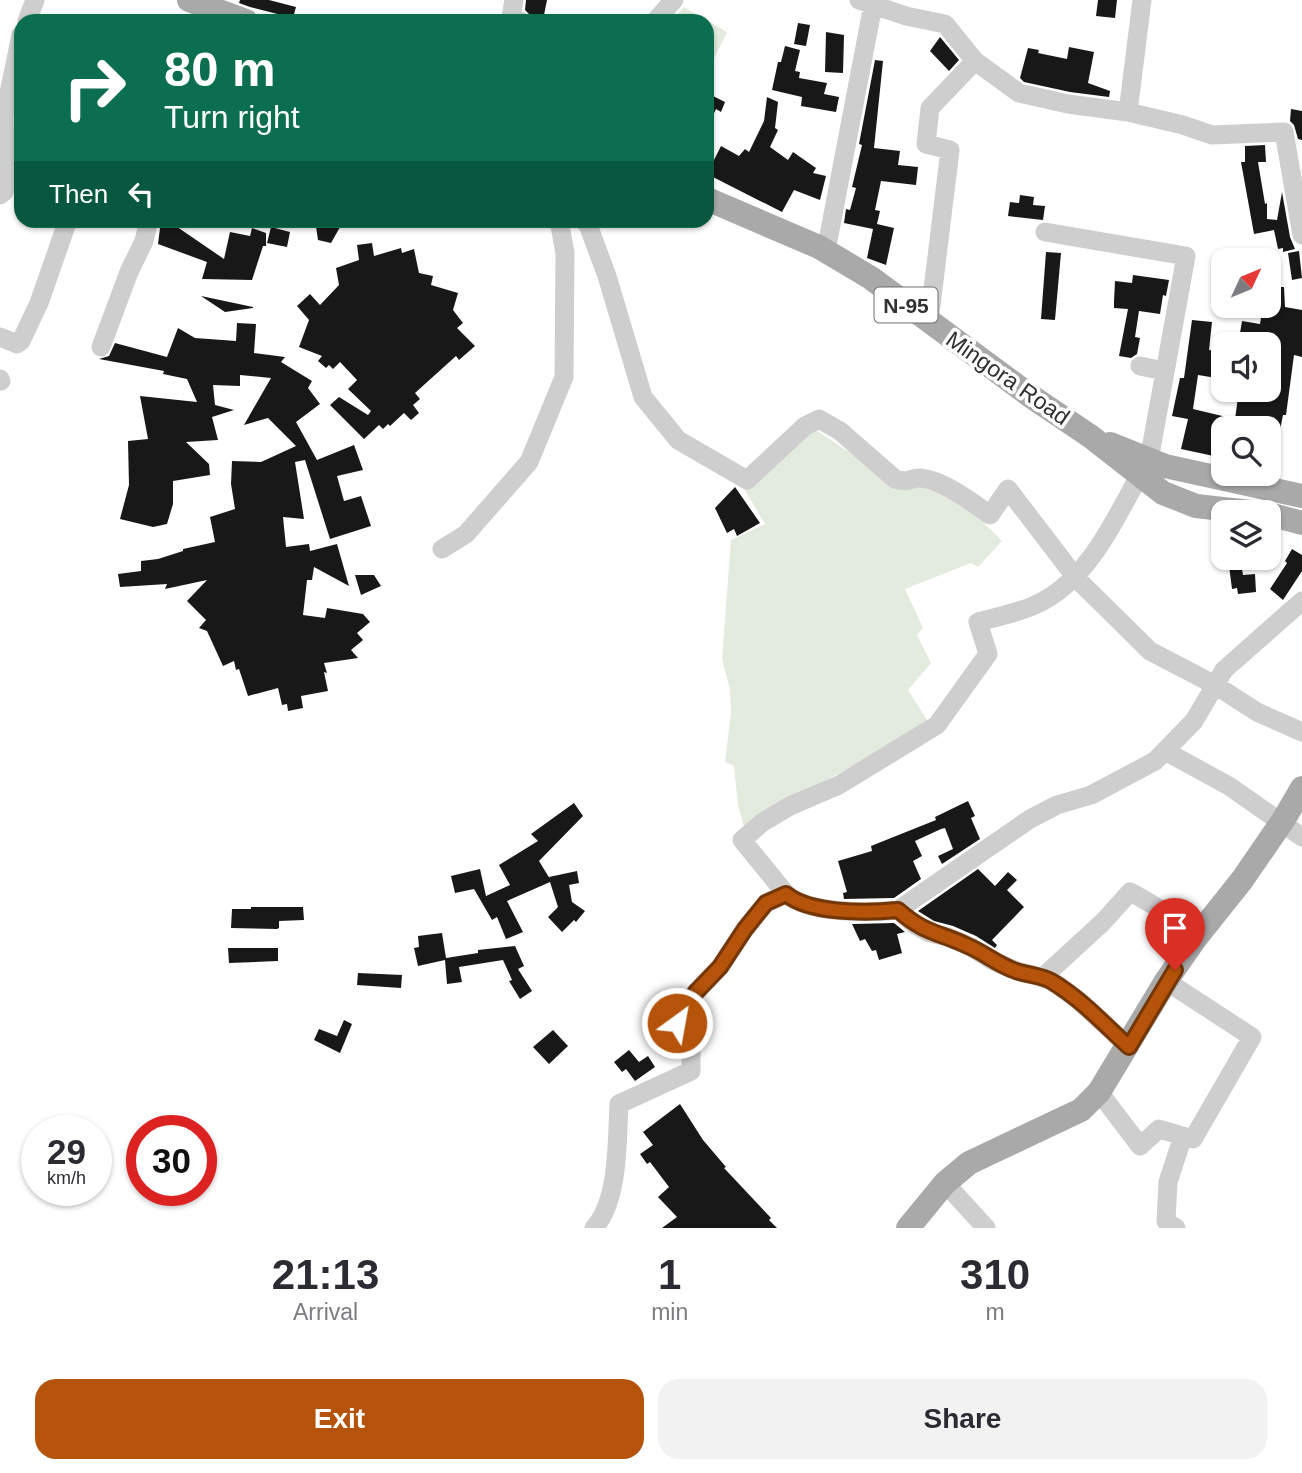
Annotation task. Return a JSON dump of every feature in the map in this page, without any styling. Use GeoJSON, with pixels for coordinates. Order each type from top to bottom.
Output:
{"type":"FeatureCollection","features":[{"type":"Feature","properties":{"kind":"main road"},"geometry":{"type":"LineString","coordinates":[[190,0],[227,14]]}},
{"type":"Feature","properties":{"kind":"main road","name":"Mingora Road"},"geometry":{"type":"LineString","coordinates":[[714,202],[826,251],[871,278],[1090,436],[1144,468]]}},
{"type":"Feature","properties":{"kind":"main road"},"geometry":{"type":"LineString","coordinates":[[1144,468],[1163,493],[1196,506],[1211,508]]}},
{"type":"Feature","properties":{"kind":"main road","name":"N-95"},"geometry":{"type":"LineString","coordinates":[[1144,468],[1177,469],[1302,496]]}},
{"type":"Feature","properties":{"kind":"main road"},"geometry":{"type":"LineString","coordinates":[[1281,517],[1302,523]]}},
{"type":"Feature","properties":{"kind":"main road"},"geometry":{"type":"LineString","coordinates":[[908,1228],[945,1183],[968,1163],[1081,1110],[1099,1092],[1167,981],[1199,934],[1242,880],[1302,788]]}},
{"type":"Feature","properties":{"kind":"street"},"geometry":{"type":"LineString","coordinates":[[661,14],[674,0]]}},
{"type":"Feature","properties":{"kind":"street"},"geometry":{"type":"LineString","coordinates":[[1128,112],[1142,0]]}},
{"type":"Feature","properties":{"kind":"street"},"geometry":{"type":"LineString","coordinates":[[826,251],[866,3],[906,16],[945,24],[975,61],[1018,93],[1068,104],[1128,112],[1212,135],[1284,132],[1302,235]]}},
{"type":"Feature","properties":{"kind":"street"},"geometry":{"type":"LineString","coordinates":[[929,322],[950,150],[926,145],[930,108],[975,61]]}},
{"type":"Feature","properties":{"kind":"street"},"geometry":{"type":"LineString","coordinates":[[9,186],[4,117],[14,78]]}},
{"type":"Feature","properties":{"kind":"street"},"geometry":{"type":"LineString","coordinates":[[0,337],[11,343],[17,344],[21,341],[39,303],[65,228]]}},
{"type":"Feature","properties":{"kind":"street"},"geometry":{"type":"LineString","coordinates":[[101,346],[147,228]]}},
{"type":"Feature","properties":{"kind":"street"},"geometry":{"type":"LineString","coordinates":[[442,549],[466,534],[529,462],[564,377],[565,253],[560,228]]}},
{"type":"Feature","properties":{"kind":"street"},"geometry":{"type":"LineString","coordinates":[[589,228],[607,276],[643,397],[678,440],[747,480],[805,426],[818,419],[840,431],[895,479],[905,482],[918,478],[930,480],[966,498],[990,515],[1007,489],[1076,578],[1150,651],[1215,685],[1257,712],[1302,732]]}},
{"type":"Feature","properties":{"kind":"street"},"geometry":{"type":"LineString","coordinates":[[1045,232],[1186,256],[1144,468],[1110,527],[1076,578],[1036,605],[978,622],[988,654],[937,725],[839,785],[790,806],[763,822],[742,839],[786,894],[794,900],[845,912],[898,910],[1030,819],[1057,805],[1091,795],[1155,761],[1194,721],[1224,670],[1302,601]]}},
{"type":"Feature","properties":{"kind":"street"},"geometry":{"type":"LineString","coordinates":[[1140,366],[1164,371]]}},
{"type":"Feature","properties":{"kind":"street"},"geometry":{"type":"LineString","coordinates":[[1165,751],[1229,786],[1302,837]]}},
{"type":"Feature","properties":{"kind":"street"},"geometry":{"type":"LineString","coordinates":[[1042,978],[1103,922],[1129,892],[1154,904],[1199,934]]}},
{"type":"Feature","properties":{"kind":"street"},"geometry":{"type":"LineString","coordinates":[[594,1228],[603,1218],[615,1172],[619,1104],[691,1071],[691,1041],[677,1023],[696,992],[720,967],[766,903],[786,894]]}},
{"type":"Feature","properties":{"kind":"street"},"geometry":{"type":"LineString","coordinates":[[898,910],[915,925],[930,933],[971,947],[993,961],[1017,971],[1049,979],[1078,1000],[1129,1047]]}},
{"type":"Feature","properties":{"kind":"street"},"geometry":{"type":"LineString","coordinates":[[1099,1092],[1140,1146],[1159,1129],[1193,1139],[1252,1037],[1167,981]]}},
{"type":"Feature","properties":{"kind":"street"},"geometry":{"type":"LineString","coordinates":[[1176,1228],[1166,1221],[1168,1182],[1183,1136]]}},
{"type":"Feature","properties":{"kind":"street"},"geometry":{"type":"LineString","coordinates":[[945,1183],[986,1228]]}},
{"type":"Feature","properties":{"kind":"shaded area"},"geometry":{"type":"Polygon","coordinates":[[[684,7],[696,14],[678,14],[684,7]]]}},
{"type":"Feature","properties":{"kind":"shaded area"},"geometry":{"type":"Polygon","coordinates":[[[714,24],[727,32],[714,59],[714,24]]]}},
{"type":"Feature","properties":{"kind":"shaded area"},"geometry":{"type":"Polygon","coordinates":[[[813,428],[901,487],[921,485],[966,505],[1002,541],[978,567],[971,563],[905,589],[923,628],[917,635],[931,663],[908,690],[927,720],[904,740],[797,795],[745,830],[738,805],[734,766],[725,762],[731,713],[730,689],[722,659],[731,540],[765,524],[743,487],[813,428]]]}},
{"type":"Feature","properties":{"kind":"building"},"geometry":{"type":"Polygon","coordinates":[[[240,0],[269,0],[296,7],[294,14],[277,14],[239,3],[240,0]]]}},
{"type":"Feature","properties":{"kind":"building"},"geometry":{"type":"Polygon","coordinates":[[[526,0],[547,0],[544,14],[529,14],[525,10],[526,0]]]}},
{"type":"Feature","properties":{"kind":"building"},"geometry":{"type":"Polygon","coordinates":[[[1098,0],[1117,0],[1115,18],[1096,16],[1098,0]]]}},
{"type":"Feature","properties":{"kind":"building"},"geometry":{"type":"Polygon","coordinates":[[[798,23],[810,25],[806,46],[794,44],[798,23]]]}},
{"type":"Feature","properties":{"kind":"building"},"geometry":{"type":"Polygon","coordinates":[[[826,32],[844,35],[843,73],[825,72],[826,32]]]}},
{"type":"Feature","properties":{"kind":"building"},"geometry":{"type":"Polygon","coordinates":[[[940,37],[959,60],[949,71],[930,51],[940,37]]]}},
{"type":"Feature","properties":{"kind":"building"},"geometry":{"type":"Polygon","coordinates":[[[785,46],[800,50],[795,71],[800,72],[799,78],[827,83],[824,94],[839,97],[836,112],[801,106],[802,97],[772,90],[778,62],[781,62],[785,46]]]}},
{"type":"Feature","properties":{"kind":"building"},"geometry":{"type":"Polygon","coordinates":[[[1069,47],[1094,52],[1088,83],[1110,91],[1109,97],[1070,92],[1024,82],[1020,78],[1028,48],[1067,59],[1069,47]]]}},
{"type":"Feature","properties":{"kind":"building"},"geometry":{"type":"Polygon","coordinates":[[[875,60],[883,61],[874,148],[900,151],[898,165],[918,167],[916,185],[881,181],[875,210],[880,211],[877,224],[894,228],[886,265],[867,258],[873,229],[844,223],[846,209],[850,210],[856,188],[852,187],[862,145],[859,144],[875,60]]]}},
{"type":"Feature","properties":{"kind":"building"},"geometry":{"type":"Polygon","coordinates":[[[714,96],[725,102],[721,112],[716,109],[714,113],[714,96]]]}},
{"type":"Feature","properties":{"kind":"building"},"geometry":{"type":"Polygon","coordinates":[[[767,97],[778,102],[775,128],[778,130],[770,147],[788,160],[793,152],[816,168],[813,173],[826,176],[820,200],[794,190],[782,212],[714,178],[714,160],[721,146],[739,156],[745,149],[749,152],[764,121],[767,97]]]}},
{"type":"Feature","properties":{"kind":"building"},"geometry":{"type":"Polygon","coordinates":[[[1291,109],[1302,111],[1302,140],[1298,139],[1290,121],[1291,109]]]}},
{"type":"Feature","properties":{"kind":"building"},"geometry":{"type":"Polygon","coordinates":[[[1265,145],[1266,162],[1258,162],[1265,204],[1267,203],[1267,219],[1277,220],[1282,192],[1290,237],[1295,249],[1283,252],[1283,248],[1278,248],[1274,230],[1254,234],[1241,162],[1245,162],[1245,146],[1265,145]]]}},
{"type":"Feature","properties":{"kind":"building"},"geometry":{"type":"Polygon","coordinates":[[[1020,195],[1034,197],[1033,205],[1045,206],[1043,220],[1008,216],[1010,202],[1019,203],[1020,195]]]}},
{"type":"Feature","properties":{"kind":"building"},"geometry":{"type":"Polygon","coordinates":[[[160,228],[179,228],[224,259],[230,232],[250,236],[252,228],[266,233],[266,246],[263,246],[252,280],[202,279],[207,262],[158,244],[160,228]]]}},
{"type":"Feature","properties":{"kind":"building"},"geometry":{"type":"Polygon","coordinates":[[[271,228],[290,232],[287,247],[267,243],[271,228]]]}},
{"type":"Feature","properties":{"kind":"building"},"geometry":{"type":"Polygon","coordinates":[[[316,228],[339,228],[331,243],[318,240],[316,228]]]}},
{"type":"Feature","properties":{"kind":"building"},"geometry":{"type":"Polygon","coordinates":[[[372,243],[374,256],[401,248],[402,253],[414,249],[419,273],[433,276],[431,285],[458,293],[453,310],[463,323],[457,328],[475,346],[459,360],[456,356],[415,393],[420,399],[413,405],[419,413],[411,420],[404,413],[390,426],[388,424],[383,429],[379,425],[364,439],[330,405],[339,397],[368,415],[371,411],[348,389],[357,380],[340,362],[333,369],[329,365],[326,368],[318,361],[322,356],[299,347],[309,320],[297,306],[310,294],[320,305],[339,285],[336,268],[359,260],[357,245],[372,243]]]}},
{"type":"Feature","properties":{"kind":"building"},"geometry":{"type":"Polygon","coordinates":[[[1299,251],[1302,278],[1292,280],[1288,253],[1299,251]]]}},
{"type":"Feature","properties":{"kind":"building"},"geometry":{"type":"Polygon","coordinates":[[[1046,252],[1061,253],[1055,320],[1041,319],[1046,252]]]}},
{"type":"Feature","properties":{"kind":"building"},"geometry":{"type":"Polygon","coordinates":[[[1133,275],[1169,280],[1160,314],[1139,311],[1135,337],[1140,338],[1137,354],[1131,358],[1119,356],[1128,309],[1114,308],[1114,301],[1115,281],[1132,283],[1133,275]]]}},
{"type":"Feature","properties":{"kind":"building"},"geometry":{"type":"Polygon","coordinates":[[[1281,287],[1284,287],[1285,307],[1302,310],[1302,357],[1294,355],[1286,415],[1283,415],[1281,425],[1281,416],[1235,416],[1237,402],[1281,402],[1281,332],[1240,332],[1242,321],[1260,324],[1261,318],[1281,318],[1281,287]]]}},
{"type":"Feature","properties":{"kind":"building"},"geometry":{"type":"Polygon","coordinates":[[[201,296],[253,307],[253,308],[225,312],[201,296]]]}},
{"type":"Feature","properties":{"kind":"building"},"geometry":{"type":"Polygon","coordinates":[[[1192,320],[1212,322],[1209,350],[1211,377],[1198,375],[1193,409],[1222,416],[1211,416],[1211,455],[1181,449],[1188,419],[1172,416],[1180,378],[1184,378],[1192,320]]]}},
{"type":"Feature","properties":{"kind":"building"},"geometry":{"type":"Polygon","coordinates":[[[237,323],[256,324],[254,353],[285,357],[281,362],[312,381],[308,388],[320,404],[296,422],[317,460],[354,445],[363,470],[337,476],[344,501],[361,496],[371,526],[330,539],[305,460],[295,462],[304,519],[283,517],[286,547],[309,544],[310,551],[337,544],[349,586],[314,567],[312,580],[307,580],[303,615],[325,618],[327,608],[363,614],[370,622],[357,633],[363,640],[351,650],[358,658],[324,663],[328,691],[301,696],[303,708],[288,711],[287,704],[282,705],[278,688],[248,696],[234,661],[223,666],[207,631],[199,628],[206,620],[187,601],[207,580],[165,589],[167,584],[120,587],[118,574],[141,571],[141,561],[158,559],[183,549],[215,542],[210,517],[235,509],[231,484],[232,461],[261,462],[296,446],[268,418],[244,425],[271,378],[240,375],[240,386],[213,385],[215,405],[234,410],[212,417],[218,440],[186,442],[209,464],[210,475],[173,481],[173,504],[167,524],[153,527],[120,519],[129,485],[128,441],[148,439],[140,396],[197,402],[187,379],[163,374],[164,371],[99,359],[109,356],[115,343],[167,357],[178,328],[195,338],[236,341],[237,323]]]}},
{"type":"Feature","properties":{"kind":"building"},"geometry":{"type":"Polygon","coordinates":[[[735,487],[760,523],[737,536],[734,529],[727,533],[715,508],[735,487]]]}},
{"type":"Feature","properties":{"kind":"building"},"geometry":{"type":"Polygon","coordinates":[[[1292,549],[1302,555],[1302,571],[1283,600],[1270,589],[1287,563],[1285,561],[1292,549]]]}},
{"type":"Feature","properties":{"kind":"building"},"geometry":{"type":"Polygon","coordinates":[[[1230,570],[1242,570],[1243,575],[1255,574],[1256,592],[1238,594],[1237,588],[1232,589],[1230,570]]]}},
{"type":"Feature","properties":{"kind":"building"},"geometry":{"type":"Polygon","coordinates":[[[355,575],[374,575],[381,586],[361,595],[355,575]]]}},
{"type":"Feature","properties":{"kind":"building"},"geometry":{"type":"Polygon","coordinates":[[[968,801],[975,816],[971,818],[980,839],[942,864],[938,856],[953,849],[945,828],[941,829],[915,841],[922,856],[913,861],[921,879],[894,898],[844,899],[843,893],[847,892],[838,861],[872,851],[871,846],[936,820],[935,817],[968,801]]]}},
{"type":"Feature","properties":{"kind":"building"},"geometry":{"type":"Polygon","coordinates":[[[574,803],[583,816],[539,861],[550,879],[549,877],[577,871],[579,883],[569,885],[572,902],[585,911],[562,932],[548,917],[558,907],[550,882],[507,901],[523,932],[506,939],[497,917],[492,920],[474,889],[455,893],[451,876],[480,869],[486,896],[510,885],[499,865],[538,841],[531,834],[574,803]]]}},
{"type":"Feature","properties":{"kind":"building"},"geometry":{"type":"Polygon","coordinates":[[[978,869],[995,886],[1008,872],[1017,880],[1007,890],[1024,907],[992,940],[997,945],[995,948],[976,936],[934,921],[918,911],[978,869]]]}},
{"type":"Feature","properties":{"kind":"building"},"geometry":{"type":"Polygon","coordinates":[[[303,907],[304,920],[279,921],[277,929],[231,928],[232,909],[303,907]]]}},
{"type":"Feature","properties":{"kind":"building"},"geometry":{"type":"Polygon","coordinates":[[[894,923],[905,932],[897,934],[902,953],[879,960],[876,950],[872,951],[865,939],[860,941],[852,924],[894,923]]]}},
{"type":"Feature","properties":{"kind":"building"},"geometry":{"type":"Polygon","coordinates":[[[442,933],[446,958],[478,953],[478,950],[515,946],[524,966],[518,969],[532,991],[520,999],[509,981],[512,980],[503,960],[459,967],[462,982],[447,984],[445,960],[418,966],[414,948],[419,947],[418,936],[442,933]]]}},
{"type":"Feature","properties":{"kind":"building"},"geometry":{"type":"Polygon","coordinates":[[[228,948],[278,948],[278,961],[229,963],[228,948]]]}},
{"type":"Feature","properties":{"kind":"building"},"geometry":{"type":"Polygon","coordinates":[[[358,973],[402,975],[401,988],[357,985],[358,973]]]}},
{"type":"Feature","properties":{"kind":"building"},"geometry":{"type":"Polygon","coordinates":[[[344,1020],[352,1024],[340,1053],[314,1040],[319,1029],[337,1036],[344,1020]]]}},
{"type":"Feature","properties":{"kind":"building"},"geometry":{"type":"Polygon","coordinates":[[[553,1030],[568,1046],[549,1064],[533,1047],[553,1030]]]}},
{"type":"Feature","properties":{"kind":"building"},"geometry":{"type":"Polygon","coordinates":[[[629,1050],[639,1062],[648,1056],[655,1067],[635,1081],[626,1069],[622,1072],[614,1062],[629,1050]]]}},
{"type":"Feature","properties":{"kind":"building"},"geometry":{"type":"Polygon","coordinates":[[[680,1104],[703,1140],[726,1167],[724,1168],[771,1218],[769,1220],[777,1228],[662,1228],[677,1217],[658,1197],[669,1187],[650,1162],[647,1164],[640,1154],[653,1145],[643,1132],[680,1104]]]}},
{"type":"Feature","properties":{"kind":"route"},"geometry":{"type":"LineString","coordinates":[[677,1023],[696,992],[720,967],[766,903],[786,894],[794,900],[845,912],[898,910],[915,925],[930,933],[971,947],[993,961],[1017,971],[1049,979],[1078,1000],[1129,1047],[1175,970]]}}]}
